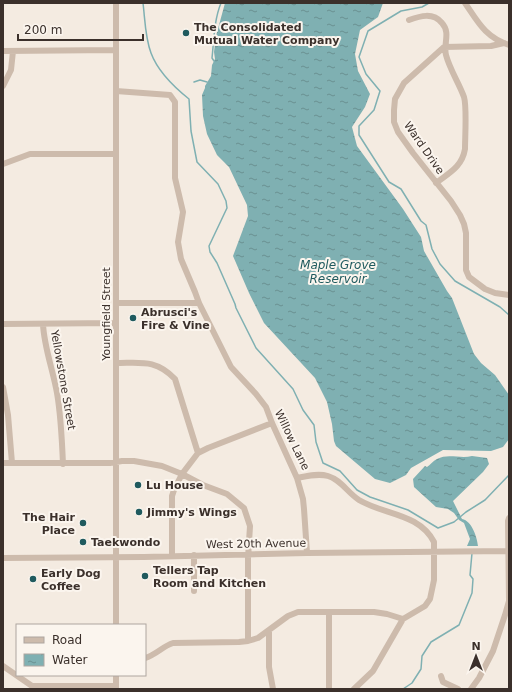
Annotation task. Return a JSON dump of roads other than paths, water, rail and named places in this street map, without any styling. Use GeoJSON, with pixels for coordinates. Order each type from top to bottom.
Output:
{"type":"FeatureCollection","features":[{"type":"Feature","properties":{"kind":"street","name":"Youngfield Street"},"geometry":{"type":"LineString","coordinates":[[116,3],[116,624]]}},
{"type":"Feature","properties":{"kind":"street"},"geometry":{"type":"LineString","coordinates":[[465,3],[483,30],[490,36],[506,44]]}},
{"type":"Feature","properties":{"kind":"street"},"geometry":{"type":"LineString","coordinates":[[409,20],[427,15],[437,18],[442,22],[446,29],[447,40],[444,47],[446,55],[465,99],[464,156],[457,168],[436,183]]}},
{"type":"Feature","properties":{"kind":"street"},"geometry":{"type":"LineString","coordinates":[[444,47],[491,46],[506,44]]}},
{"type":"Feature","properties":{"kind":"street","name":"Ward Drive"},"geometry":{"type":"LineString","coordinates":[[444,47],[404,83],[395,99],[394,122],[398,132],[451,201],[464,224],[466,233],[466,270],[469,277],[486,289],[495,293],[509,295]]}},
{"type":"Feature","properties":{"kind":"street"},"geometry":{"type":"LineString","coordinates":[[3,51],[116,50]]}},
{"type":"Feature","properties":{"kind":"street"},"geometry":{"type":"LineString","coordinates":[[3,86],[10,70],[13,51]]}},
{"type":"Feature","properties":{"kind":"street","name":"Willow Lane"},"geometry":{"type":"LineString","coordinates":[[116,91],[170,95],[175,102],[175,178],[183,212],[179,237],[179,251],[181,259],[199,303],[231,367],[266,407],[298,478],[317,474],[334,478],[358,499],[365,503],[409,519],[424,529],[432,537],[434,542],[433,585],[430,599],[424,606],[403,620],[373,672],[354,689]]}},
{"type":"Feature","properties":{"kind":"street"},"geometry":{"type":"LineString","coordinates":[[3,164],[30,154],[116,154]]}},
{"type":"Feature","properties":{"kind":"street"},"geometry":{"type":"LineString","coordinates":[[116,303],[199,303]]}},
{"type":"Feature","properties":{"kind":"street"},"geometry":{"type":"LineString","coordinates":[[3,324],[116,324]]}},
{"type":"Feature","properties":{"kind":"street","name":"Yellowstone Street"},"geometry":{"type":"LineString","coordinates":[[43,324],[44,338],[56,387],[61,424],[63,464]]}},
{"type":"Feature","properties":{"kind":"street"},"geometry":{"type":"LineString","coordinates":[[116,363],[156,364],[175,379],[198,454]]}},
{"type":"Feature","properties":{"kind":"street"},"geometry":{"type":"LineString","coordinates":[[3,387],[9,427],[12,464]]}},
{"type":"Feature","properties":{"kind":"street"},"geometry":{"type":"LineString","coordinates":[[172,555],[172,496],[182,474],[198,454],[208,448],[272,423]]}},
{"type":"Feature","properties":{"kind":"street"},"geometry":{"type":"LineString","coordinates":[[3,464],[116,463],[122,461],[152,463],[182,474],[203,486],[228,494],[244,508],[250,526],[248,554],[248,641]]}},
{"type":"Feature","properties":{"kind":"street"},"geometry":{"type":"LineString","coordinates":[[298,478],[303,499],[307,553]]}},
{"type":"Feature","properties":{"kind":"street"},"geometry":{"type":"LineString","coordinates":[[471,689],[479,678],[493,651],[509,601],[509,518]]}},
{"type":"Feature","properties":{"kind":"street","name":"West 20th Avenue"},"geometry":{"type":"LineString","coordinates":[[3,558],[508,551]]}},
{"type":"Feature","properties":{"kind":"street"},"geometry":{"type":"LineString","coordinates":[[194,555],[194,590]]}},
{"type":"Feature","properties":{"kind":"street"},"geometry":{"type":"LineString","coordinates":[[329,612],[329,689]]}},
{"type":"Feature","properties":{"kind":"street"},"geometry":{"type":"LineString","coordinates":[[146,658],[173,643],[248,641],[258,638],[288,616],[296,613],[380,612],[396,616],[403,620]]}},
{"type":"Feature","properties":{"kind":"street"},"geometry":{"type":"LineString","coordinates":[[269,630],[269,667],[273,689]]}},
{"type":"Feature","properties":{"kind":"street"},"geometry":{"type":"LineString","coordinates":[[3,666],[31,688],[116,688],[116,676]]}},
{"type":"Feature","properties":{"kind":"street"},"geometry":{"type":"LineString","coordinates":[[441,676],[443,682],[458,689]]}},
{"type":"Feature","properties":{"kind":"water","name":"Maple Grove Reservoir"},"geometry":{"type":"Polygon","coordinates":[[[225,3],[383,3],[378,17],[360,30],[355,54],[358,71],[370,94],[365,107],[352,127],[357,146],[403,209],[421,237],[424,251],[452,298],[474,354],[481,363],[495,375],[509,395],[509,439],[503,447],[491,451],[443,450],[411,468],[406,475],[390,483],[375,479],[336,446],[327,402],[315,378],[264,323],[233,256],[248,216],[247,205],[229,167],[217,155],[207,134],[203,116],[202,95],[211,76],[212,65],[215,59],[214,52],[216,36],[225,3]]]}},
{"type":"Feature","properties":{"kind":"water"},"geometry":{"type":"Polygon","coordinates":[[[472,456],[487,458],[489,464],[483,472],[453,501],[462,519],[466,520],[471,526],[478,546],[467,546],[470,539],[464,523],[448,509],[436,507],[414,487],[413,479],[425,466],[427,467],[441,457],[472,456]]]}},
{"type":"Feature","properties":{"kind":"waterway"},"geometry":{"type":"LineString","coordinates":[[143,3],[146,34],[151,53],[158,67],[167,79],[189,99],[191,131],[197,162],[218,184],[226,201],[227,208],[209,246],[210,252],[217,263],[236,308],[256,348],[293,389],[303,410],[314,425],[316,442],[323,463],[340,471],[357,490],[370,497],[408,510],[438,528],[454,522],[466,512],[485,500],[509,475]]}},
{"type":"Feature","properties":{"kind":"waterway"},"geometry":{"type":"LineString","coordinates":[[214,61],[212,58],[215,30],[221,3]]}},
{"type":"Feature","properties":{"kind":"waterway"},"geometry":{"type":"LineString","coordinates":[[429,3],[422,7],[401,11],[368,31],[359,57],[366,74],[380,91],[374,110],[359,126],[359,135],[389,182],[401,189],[421,221],[426,225],[432,249],[440,264],[455,281],[500,307],[509,315]]}},
{"type":"Feature","properties":{"kind":"waterway"},"geometry":{"type":"LineString","coordinates":[[194,82],[200,80],[207,82]]}},
{"type":"Feature","properties":{"kind":"waterway"},"geometry":{"type":"LineString","coordinates":[[403,689],[412,683],[421,669],[422,656],[431,642],[459,625],[472,593],[473,579],[470,575],[472,553]]}},
{"type":"Feature","properties":{"kind":"place","name":"The Consolidated Mutual Water Company"},"geometry":{"type":"Point","coordinates":[186,33]}},
{"type":"Feature","properties":{"kind":"place","name":"Abrusci's Fire & Vine"},"geometry":{"type":"Point","coordinates":[133,318]}},
{"type":"Feature","properties":{"kind":"place","name":"Lu House"},"geometry":{"type":"Point","coordinates":[138,485]}},
{"type":"Feature","properties":{"kind":"place","name":"Jimmy's Wings"},"geometry":{"type":"Point","coordinates":[139,512]}},
{"type":"Feature","properties":{"kind":"place","name":"The Hair Place"},"geometry":{"type":"Point","coordinates":[83,523]}},
{"type":"Feature","properties":{"kind":"place","name":"Taekwondo"},"geometry":{"type":"Point","coordinates":[83,542]}},
{"type":"Feature","properties":{"kind":"place","name":"Tellers Tap Room and Kitchen"},"geometry":{"type":"Point","coordinates":[145,576]}},
{"type":"Feature","properties":{"kind":"place","name":"Early Dog Coffee"},"geometry":{"type":"Point","coordinates":[33,579]}}]}
